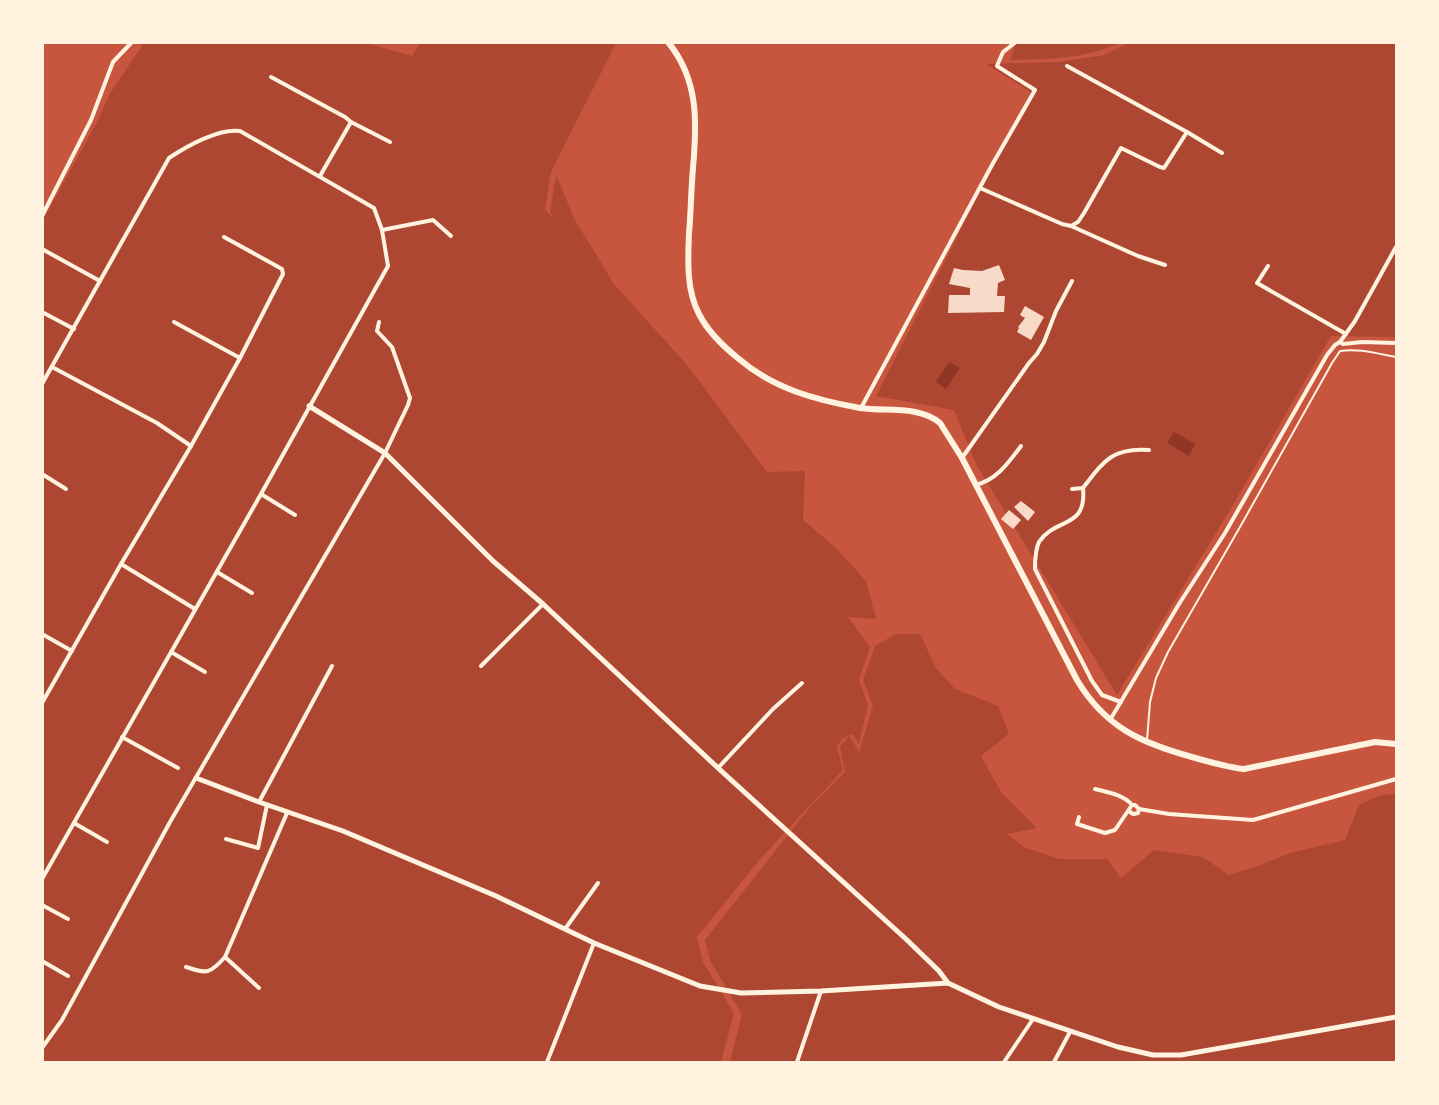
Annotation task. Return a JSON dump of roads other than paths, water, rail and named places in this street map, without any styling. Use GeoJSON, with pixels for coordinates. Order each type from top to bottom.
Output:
{"type":"FeatureCollection","features":[{"type":"Feature","properties":{"kind":"main road"},"geometry":{"type":"LineString","coordinates":[[668,42],[680,60],[694,96],[695,151],[687,257],[693,299],[699,314],[709,330],[739,360],[768,381],[801,395],[861,408],[914,412],[935,419],[945,428],[1084,691],[1110,720],[1128,733],[1147,743],[1226,767],[1244,769],[1375,742],[1396,744]]}},
{"type":"Feature","properties":{"kind":"street"},"geometry":{"type":"LineString","coordinates":[[42,216],[53,198],[73,153],[91,120],[113,62],[132,42]]}},
{"type":"Feature","properties":{"kind":"street"},"geometry":{"type":"LineString","coordinates":[[861,408],[1035,90],[997,66],[1003,52],[1016,42]]}},
{"type":"Feature","properties":{"kind":"street"},"geometry":{"type":"LineString","coordinates":[[1067,66],[1222,153]]}},
{"type":"Feature","properties":{"kind":"street"},"geometry":{"type":"LineString","coordinates":[[271,77],[390,142]]}},
{"type":"Feature","properties":{"kind":"street"},"geometry":{"type":"LineString","coordinates":[[320,176],[351,122]]}},
{"type":"Feature","properties":{"kind":"street"},"geometry":{"type":"LineString","coordinates":[[42,384],[169,158],[200,140],[233,130],[240,130],[292,162],[372,206],[382,230],[388,266],[262,494],[42,879]]}},
{"type":"Feature","properties":{"kind":"street"},"geometry":{"type":"LineString","coordinates":[[1072,226],[1078,222],[1084,213],[1121,148],[1134,156],[1164,168],[1186,132]]}},
{"type":"Feature","properties":{"kind":"street"},"geometry":{"type":"LineString","coordinates":[[980,188],[1138,256],[1165,265]]}},
{"type":"Feature","properties":{"kind":"street"},"geometry":{"type":"LineString","coordinates":[[382,230],[433,220],[452,236]]}},
{"type":"Feature","properties":{"kind":"street"},"geometry":{"type":"LineString","coordinates":[[42,703],[191,446],[240,358],[283,272],[282,269],[224,237]]}},
{"type":"Feature","properties":{"kind":"street"},"geometry":{"type":"LineString","coordinates":[[1340,351],[1341,343],[1396,246]]}},
{"type":"Feature","properties":{"kind":"street"},"geometry":{"type":"LineString","coordinates":[[42,248],[100,281]]}},
{"type":"Feature","properties":{"kind":"street"},"geometry":{"type":"LineString","coordinates":[[1268,266],[1257,283],[1346,334]]}},
{"type":"Feature","properties":{"kind":"street"},"geometry":{"type":"LineString","coordinates":[[962,458],[1037,354],[1072,281]]}},
{"type":"Feature","properties":{"kind":"street"},"geometry":{"type":"LineString","coordinates":[[42,312],[74,329]]}},
{"type":"Feature","properties":{"kind":"street"},"geometry":{"type":"LineString","coordinates":[[174,322],[240,358]]}},
{"type":"Feature","properties":{"kind":"street"},"geometry":{"type":"LineString","coordinates":[[42,1048],[62,1020],[166,830],[385,454],[408,405],[410,398],[392,347],[377,331],[379,322]]}},
{"type":"Feature","properties":{"kind":"street"},"geometry":{"type":"LineString","coordinates":[[1110,720],[1178,604],[1226,532],[1327,355],[1334,346],[1341,343],[1396,343]]}},
{"type":"Feature","properties":{"kind":"street"},"geometry":{"type":"LineString","coordinates":[[52,367],[156,423],[191,446]]}},
{"type":"Feature","properties":{"kind":"street"},"geometry":{"type":"LineString","coordinates":[[309,406],[385,454],[493,561],[543,604],[718,768],[907,940],[939,971],[948,983],[999,1007],[1070,1032],[1143,1054],[1181,1055],[1396,1017]]}},
{"type":"Feature","properties":{"kind":"street"},"geometry":{"type":"LineString","coordinates":[[975,485],[985,483],[998,474],[1021,446]]}},
{"type":"Feature","properties":{"kind":"street"},"geometry":{"type":"LineString","coordinates":[[1121,702],[1102,695],[1092,682],[1035,569],[1035,556],[1039,542],[1051,531],[1070,522],[1080,512],[1084,500],[1083,488],[1103,462],[1112,456],[1136,449],[1149,450]]}},
{"type":"Feature","properties":{"kind":"street"},"geometry":{"type":"LineString","coordinates":[[42,474],[66,489]]}},
{"type":"Feature","properties":{"kind":"street"},"geometry":{"type":"LineString","coordinates":[[1072,489],[1083,488]]}},
{"type":"Feature","properties":{"kind":"street"},"geometry":{"type":"LineString","coordinates":[[262,494],[295,515]]}},
{"type":"Feature","properties":{"kind":"street"},"geometry":{"type":"LineString","coordinates":[[121,564],[195,609]]}},
{"type":"Feature","properties":{"kind":"street"},"geometry":{"type":"LineString","coordinates":[[216,572],[252,592]]}},
{"type":"Feature","properties":{"kind":"street"},"geometry":{"type":"LineString","coordinates":[[481,666],[543,604]]}},
{"type":"Feature","properties":{"kind":"street"},"geometry":{"type":"LineString","coordinates":[[42,634],[72,651]]}},
{"type":"Feature","properties":{"kind":"street"},"geometry":{"type":"LineString","coordinates":[[171,652],[205,672]]}},
{"type":"Feature","properties":{"kind":"street"},"geometry":{"type":"LineString","coordinates":[[258,802],[332,666]]}},
{"type":"Feature","properties":{"kind":"street"},"geometry":{"type":"LineString","coordinates":[[718,768],[773,709],[802,683]]}},
{"type":"Feature","properties":{"kind":"street"},"geometry":{"type":"LineString","coordinates":[[122,737],[178,768]]}},
{"type":"Feature","properties":{"kind":"street"},"geometry":{"type":"LineString","coordinates":[[196,778],[287,813],[350,834],[496,896],[594,943],[700,986],[741,993],[820,991],[948,983]]}},
{"type":"Feature","properties":{"kind":"street"},"geometry":{"type":"LineString","coordinates":[[1095,789],[1115,794],[1139,809],[1169,814],[1253,820],[1396,778]]}},
{"type":"Feature","properties":{"kind":"street"},"geometry":{"type":"LineString","coordinates":[[226,839],[258,848],[267,805]]}},
{"type":"Feature","properties":{"kind":"street"},"geometry":{"type":"LineString","coordinates":[[1079,817],[1077,824],[1105,833],[1115,830],[1132,805]]}},
{"type":"Feature","properties":{"kind":"street"},"geometry":{"type":"LineString","coordinates":[[1129,810],[1134,814],[1138,813],[1139,809]]}},
{"type":"Feature","properties":{"kind":"street"},"geometry":{"type":"LineString","coordinates":[[186,967],[202,973],[215,968],[225,957],[287,813]]}},
{"type":"Feature","properties":{"kind":"street"},"geometry":{"type":"LineString","coordinates":[[74,823],[107,842]]}},
{"type":"Feature","properties":{"kind":"street"},"geometry":{"type":"LineString","coordinates":[[564,928],[598,883]]}},
{"type":"Feature","properties":{"kind":"street"},"geometry":{"type":"LineString","coordinates":[[42,905],[68,919]]}},
{"type":"Feature","properties":{"kind":"street"},"geometry":{"type":"LineString","coordinates":[[547,1062],[594,943]]}},
{"type":"Feature","properties":{"kind":"street"},"geometry":{"type":"LineString","coordinates":[[225,957],[259,988]]}},
{"type":"Feature","properties":{"kind":"street"},"geometry":{"type":"LineString","coordinates":[[42,962],[68,976]]}},
{"type":"Feature","properties":{"kind":"street"},"geometry":{"type":"LineString","coordinates":[[796,1062],[820,991]]}},
{"type":"Feature","properties":{"kind":"street"},"geometry":{"type":"LineString","coordinates":[[1004,1062],[1033,1019]]}},
{"type":"Feature","properties":{"kind":"street"},"geometry":{"type":"LineString","coordinates":[[1054,1062],[1070,1032]]}},
{"type":"Feature","properties":{"kind":"lane"},"geometry":{"type":"LineString","coordinates":[[1147,743],[1150,702],[1156,678],[1168,652],[1332,362],[1340,351],[1355,350],[1396,357]]}}]}
